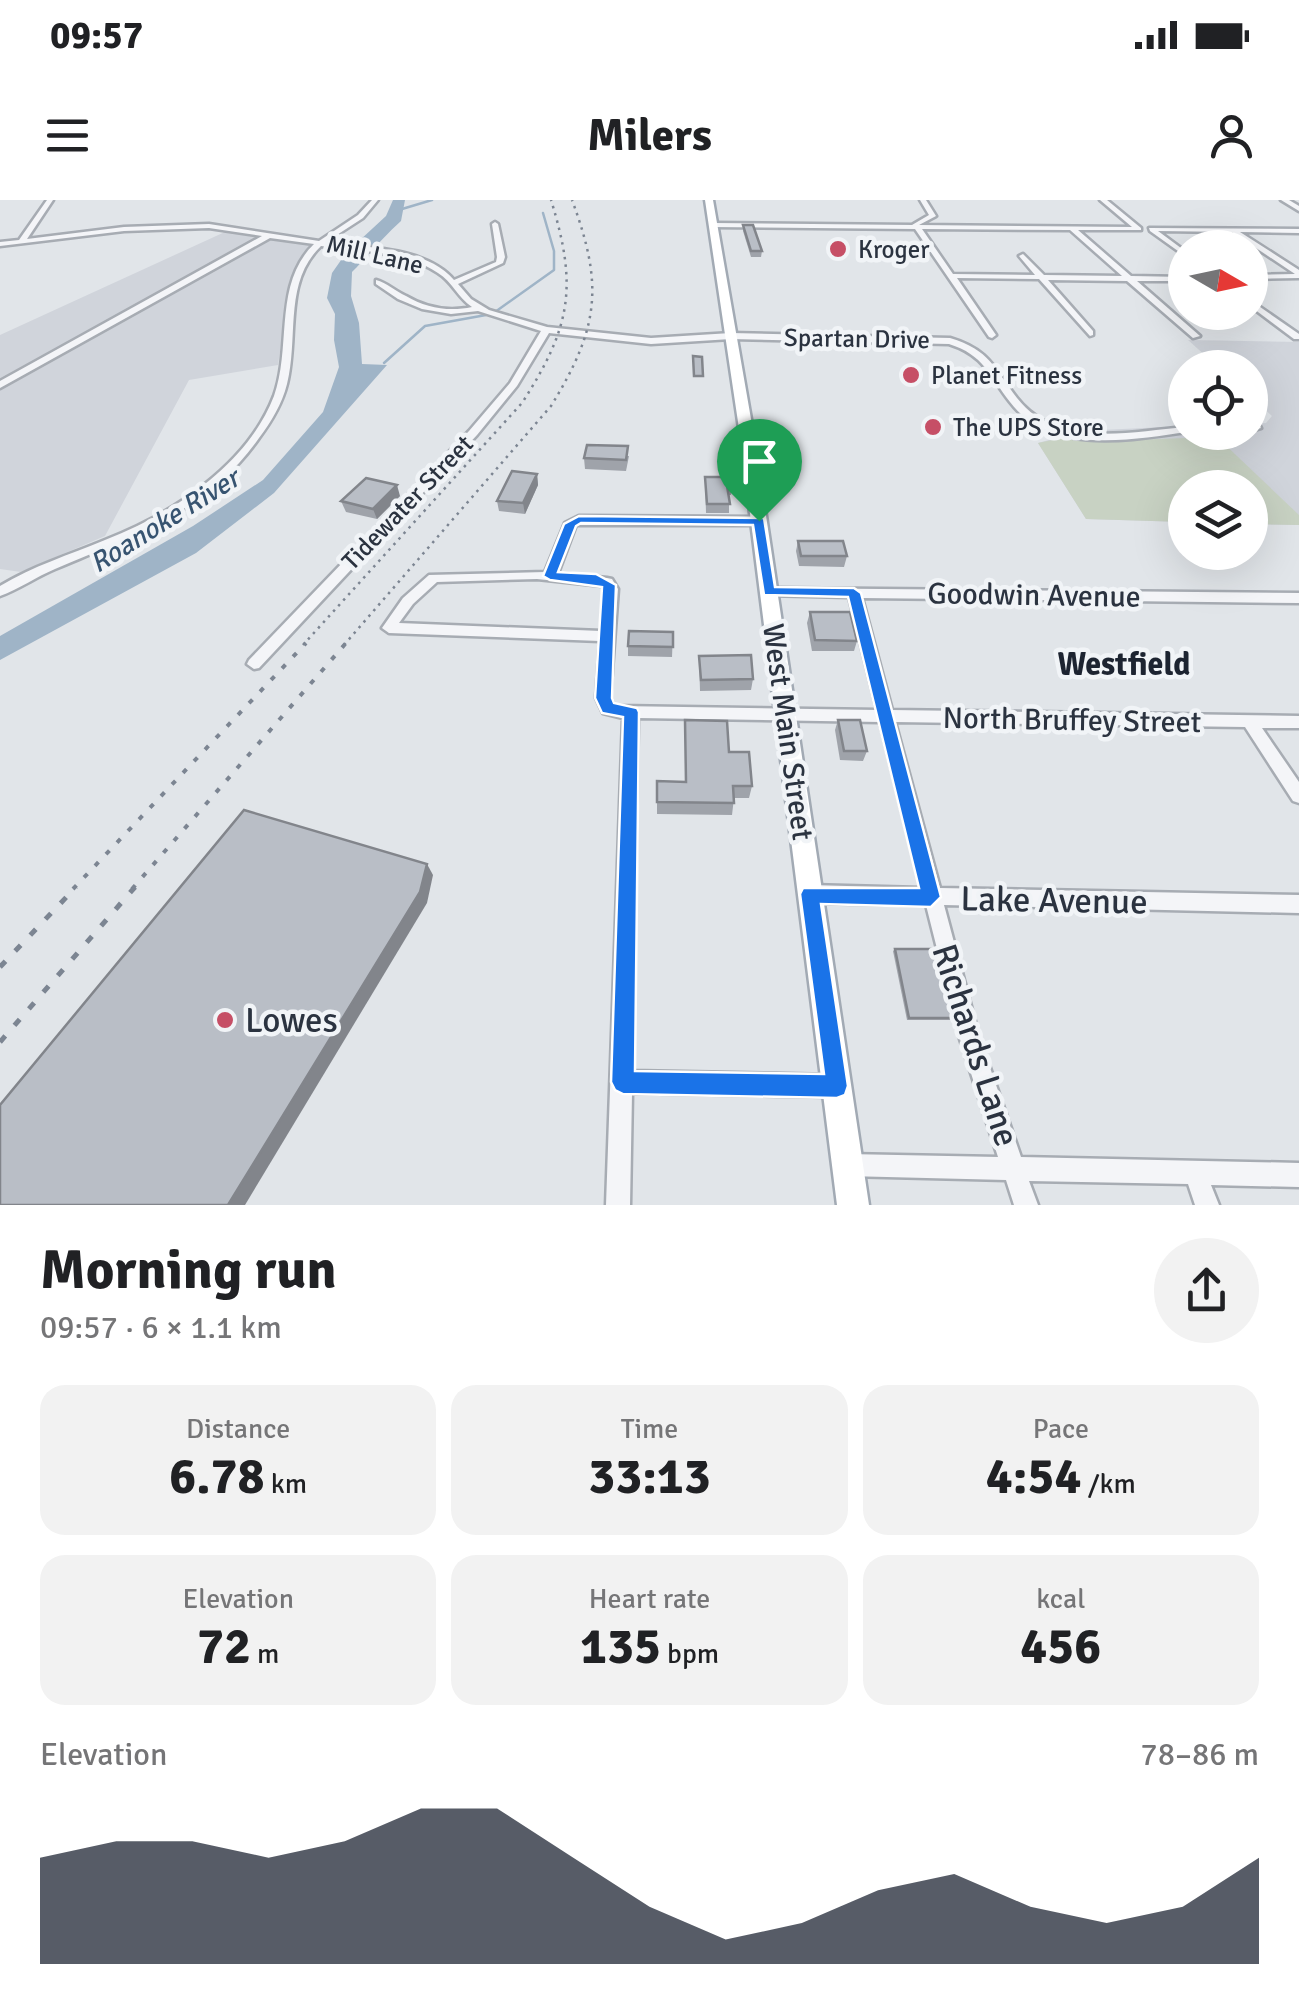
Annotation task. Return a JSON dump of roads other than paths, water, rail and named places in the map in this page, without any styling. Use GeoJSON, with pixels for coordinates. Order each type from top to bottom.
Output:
{"type":"FeatureCollection","features":[{"type":"Feature","properties":{"kind":"main road","name":"West Main Street"},"geometry":{"type":"LineString","coordinates":[[709,200],[759,521],[853,1205]]}},
{"type":"Feature","properties":{"kind":"street"},"geometry":{"type":"LineString","coordinates":[[21,242],[50,200]]}},
{"type":"Feature","properties":{"kind":"street"},"geometry":{"type":"LineString","coordinates":[[2,589],[156,522],[198,495],[240,456],[278,398],[298,274],[320,241],[368,210],[375,200]]}},
{"type":"Feature","properties":{"kind":"street"},"geometry":{"type":"LineString","coordinates":[[906,227],[931,218],[933,213],[923,200]]}},
{"type":"Feature","properties":{"kind":"street"},"geometry":{"type":"LineString","coordinates":[[714,225],[1139,229],[1103,200]]}},
{"type":"Feature","properties":{"kind":"street"},"geometry":{"type":"LineString","coordinates":[[1284,200],[1299,209]]}},
{"type":"Feature","properties":{"kind":"street"},"geometry":{"type":"LineString","coordinates":[[454,283],[498,263],[501,257],[495,224]]}},
{"type":"Feature","properties":{"kind":"street","name":"Mill Lane"},"geometry":{"type":"LineString","coordinates":[[0,244],[174,226],[271,234],[378,250],[428,264],[478,308],[510,322],[546,330],[651,341],[731,336]]}},
{"type":"Feature","properties":{"kind":"street"},"geometry":{"type":"LineString","coordinates":[[917,227],[992,336]]}},
{"type":"Feature","properties":{"kind":"street"},"geometry":{"type":"LineString","coordinates":[[1072,229],[1196,336]]}},
{"type":"Feature","properties":{"kind":"street"},"geometry":{"type":"LineString","coordinates":[[1168,242],[1151,229],[1192,230]]}},
{"type":"Feature","properties":{"kind":"street"},"geometry":{"type":"LineString","coordinates":[[1268,231],[1299,231]]}},
{"type":"Feature","properties":{"kind":"street"},"geometry":{"type":"LineString","coordinates":[[0,385],[271,234]]}},
{"type":"Feature","properties":{"kind":"street"},"geometry":{"type":"LineString","coordinates":[[1268,254],[1299,275]]}},
{"type":"Feature","properties":{"kind":"street"},"geometry":{"type":"LineString","coordinates":[[1023,256],[1090,334]]}},
{"type":"Feature","properties":{"kind":"street"},"geometry":{"type":"LineString","coordinates":[[1268,277],[1299,275]]}},
{"type":"Feature","properties":{"kind":"street"},"geometry":{"type":"LineString","coordinates":[[952,276],[1168,279]]}},
{"type":"Feature","properties":{"kind":"street"},"geometry":{"type":"LineString","coordinates":[[379,282],[414,304],[455,312],[478,308]]}},
{"type":"Feature","properties":{"kind":"street"},"geometry":{"type":"LineString","coordinates":[[1268,315],[1297,337]]}},
{"type":"Feature","properties":{"kind":"street","name":"Tidewater Street"},"geometry":{"type":"LineString","coordinates":[[254,664],[473,433],[514,384],[546,330]]}},
{"type":"Feature","properties":{"kind":"street","name":"Spartan Drive"},"geometry":{"type":"LineString","coordinates":[[731,336],[950,341],[982,354],[1022,411],[1049,428],[1092,435],[1168,431]]}},
{"type":"Feature","properties":{"kind":"street"},"geometry":{"type":"LineString","coordinates":[[550,576],[571,524],[579,520],[759,521]]}},
{"type":"Feature","properties":{"kind":"street"},"geometry":{"type":"LineString","coordinates":[[607,636],[390,628],[408,602],[434,578],[473,574],[550,576],[596,578],[609,585],[606,705],[614,711],[631,712],[618,1205]]}},
{"type":"Feature","properties":{"kind":"street","name":"Goodwin Avenue"},"geometry":{"type":"LineString","coordinates":[[769,592],[1299,598]]}},
{"type":"Feature","properties":{"kind":"street","name":"Richards Lane"},"geometry":{"type":"LineString","coordinates":[[854,593],[969,1036],[1026,1205]]}},
{"type":"Feature","properties":{"kind":"street","name":"North Bruffey Street"},"geometry":{"type":"LineString","coordinates":[[631,712],[1299,722]]}},
{"type":"Feature","properties":{"kind":"street"},"geometry":{"type":"LineString","coordinates":[[1250,722],[1299,796]]}},
{"type":"Feature","properties":{"kind":"street","name":"Lake Avenue"},"geometry":{"type":"LineString","coordinates":[[810,894],[1299,904]]}},
{"type":"Feature","properties":{"kind":"street"},"geometry":{"type":"LineString","coordinates":[[623,1082],[837,1086]]}},
{"type":"Feature","properties":{"kind":"street"},"geometry":{"type":"LineString","coordinates":[[848,1166],[1299,1175]]}},
{"type":"Feature","properties":{"kind":"street"},"geometry":{"type":"LineString","coordinates":[[1196,1174],[1207,1205]]}},
{"type":"Feature","properties":{"kind":"water"},"geometry":{"type":"Polygon","coordinates":[[[393,200],[405,200],[401,221],[352,272],[351,296],[359,323],[362,364],[387,365],[274,493],[196,553],[0,660],[0,636],[193,526],[263,480],[323,412],[339,367],[335,314],[327,298],[332,273],[346,253],[386,216],[393,200]]]}},
{"type":"Feature","properties":{"kind":"waterway"},"geometry":{"type":"LineString","coordinates":[[402,209],[432,200]]}},
{"type":"Feature","properties":{"kind":"waterway"},"geometry":{"type":"LineString","coordinates":[[495,312],[554,270],[554,251],[543,213]]}},
{"type":"Feature","properties":{"kind":"waterway"},"geometry":{"type":"LineString","coordinates":[[384,363],[425,326],[486,315]]}},
{"type":"Feature","properties":{"kind":"railway"},"geometry":{"type":"LineString","coordinates":[[303,645],[522,403],[538,376],[560,328],[567,282],[551,200]]}},
{"type":"Feature","properties":{"kind":"railway"},"geometry":{"type":"LineString","coordinates":[[344,645],[551,406],[567,378],[579,353],[592,306],[589,258],[572,200]]}},
{"type":"Feature","properties":{"kind":"railway"},"geometry":{"type":"LineString","coordinates":[[73,889],[306,643]]}},
{"type":"Feature","properties":{"kind":"railway"},"geometry":{"type":"LineString","coordinates":[[132,889],[346,643]]}},
{"type":"Feature","properties":{"kind":"railway"},"geometry":{"type":"LineString","coordinates":[[0,967],[76,887]]}},
{"type":"Feature","properties":{"kind":"railway"},"geometry":{"type":"LineString","coordinates":[[0,1042],[135,887]]}},
{"type":"Feature","properties":{"kind":"place","name":"Kroger"},"geometry":{"type":"Point","coordinates":[838,249]}},
{"type":"Feature","properties":{"kind":"place","name":"Planet Fitness"},"geometry":{"type":"Point","coordinates":[911,375]}},
{"type":"Feature","properties":{"kind":"place","name":"The UPS Store"},"geometry":{"type":"Point","coordinates":[933,427]}},
{"type":"Feature","properties":{"kind":"place","name":"Lowes"},"geometry":{"type":"Point","coordinates":[225,1020]}},
{"type":"Feature","properties":{"kind":"district","name":"Westfield"},"geometry":{"type":"Point","coordinates":[1124,664]}},
{"type":"Feature","properties":{"kind":"water label","name":"Roanoke River"},"geometry":{"type":"Point","coordinates":[164,520]}}]}
